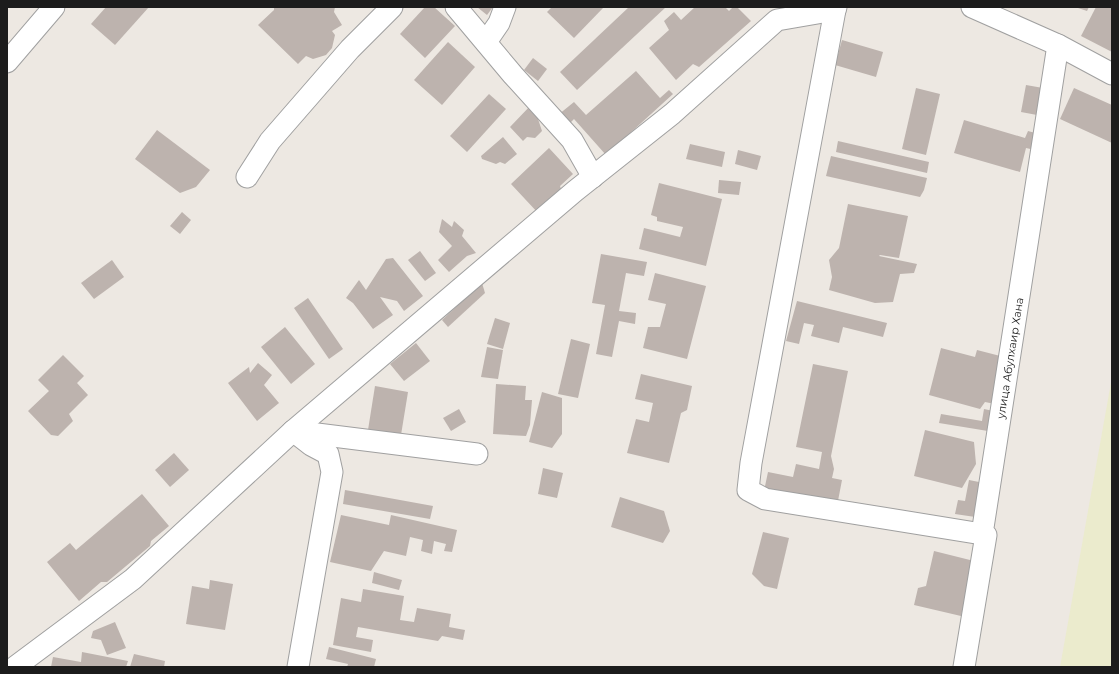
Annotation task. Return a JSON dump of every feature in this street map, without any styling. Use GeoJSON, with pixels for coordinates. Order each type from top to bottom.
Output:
{"type":"FeatureCollection","features":[{"type":"Feature","properties":{"kind":"street"},"geometry":{"type":"LineString","coordinates":[[7,62],[54,7]]}},
{"type":"Feature","properties":{"kind":"street"},"geometry":{"type":"LineString","coordinates":[[247,177],[270,141],[350,49],[392,7]]}},
{"type":"Feature","properties":{"kind":"street"},"geometry":{"type":"LineString","coordinates":[[456,7],[513,75],[572,140],[593,177]]}},
{"type":"Feature","properties":{"kind":"street"},"geometry":{"type":"LineString","coordinates":[[486,42],[499,23],[505,7]]}},
{"type":"Feature","properties":{"kind":"street"},"geometry":{"type":"LineString","coordinates":[[972,7],[1058,45],[1112,74]]}},
{"type":"Feature","properties":{"kind":"street"},"geometry":{"type":"LineString","coordinates":[[15,667],[133,579],[293,431],[593,177],[672,114],[776,20],[835,8],[754,447],[748,490],[765,499],[982,534]]}},
{"type":"Feature","properties":{"kind":"street","name":"улица Абулхаир Хана"},"geometry":{"type":"LineString","coordinates":[[964,667],[986,535],[982,534],[1058,45]]}},
{"type":"Feature","properties":{"kind":"street"},"geometry":{"type":"LineString","coordinates":[[293,431],[478,454]]}},
{"type":"Feature","properties":{"kind":"street"},"geometry":{"type":"LineString","coordinates":[[293,431],[311,445],[328,454],[332,472],[298,667]]}},
{"type":"Feature","properties":{"kind":"green space"},"geometry":{"type":"Polygon","coordinates":[[[1112,377],[1112,667],[1060,667],[1112,377]]]}},
{"type":"Feature","properties":{"kind":"building"},"geometry":{"type":"Polygon","coordinates":[[[106,7],[149,7],[115,45],[91,24],[106,7]]]}},
{"type":"Feature","properties":{"kind":"building"},"geometry":{"type":"Polygon","coordinates":[[[274,7],[335,7],[334,12],[342,25],[332,31],[335,35],[332,48],[326,55],[313,59],[306,56],[298,64],[258,25],[274,10],[274,7]]]}},
{"type":"Feature","properties":{"kind":"building"},"geometry":{"type":"Polygon","coordinates":[[[425,7],[434,7],[455,26],[425,58],[400,34],[425,7]]]}},
{"type":"Feature","properties":{"kind":"building"},"geometry":{"type":"Polygon","coordinates":[[[477,7],[493,7],[487,15],[477,7]]]}},
{"type":"Feature","properties":{"kind":"building"},"geometry":{"type":"Polygon","coordinates":[[[552,7],[604,7],[574,38],[547,12],[552,7]]]}},
{"type":"Feature","properties":{"kind":"building"},"geometry":{"type":"Polygon","coordinates":[[[629,7],[666,7],[577,90],[560,72],[629,7]]]}},
{"type":"Feature","properties":{"kind":"building"},"geometry":{"type":"Polygon","coordinates":[[[695,7],[725,7],[729,11],[733,7],[737,7],[751,21],[699,67],[693,64],[676,80],[649,48],[669,30],[664,21],[674,12],[681,20],[695,7]]]}},
{"type":"Feature","properties":{"kind":"building"},"geometry":{"type":"Polygon","coordinates":[[[1075,7],[1089,7],[1087,11],[1075,7]]]}},
{"type":"Feature","properties":{"kind":"building"},"geometry":{"type":"Polygon","coordinates":[[[1096,7],[1112,7],[1112,52],[1081,36],[1096,7]]]}},
{"type":"Feature","properties":{"kind":"building"},"geometry":{"type":"Polygon","coordinates":[[[842,40],[883,52],[876,77],[835,65],[842,40]]]}},
{"type":"Feature","properties":{"kind":"building"},"geometry":{"type":"Polygon","coordinates":[[[448,42],[475,67],[442,105],[414,80],[448,42]]]}},
{"type":"Feature","properties":{"kind":"building"},"geometry":{"type":"Polygon","coordinates":[[[533,58],[547,69],[538,81],[524,70],[533,58]]]}},
{"type":"Feature","properties":{"kind":"building"},"geometry":{"type":"Polygon","coordinates":[[[636,71],[660,98],[669,90],[673,94],[606,155],[574,119],[567,126],[558,115],[574,102],[586,115],[636,71]]]}},
{"type":"Feature","properties":{"kind":"building"},"geometry":{"type":"Polygon","coordinates":[[[1026,85],[1043,88],[1037,115],[1021,112],[1026,85]]]}},
{"type":"Feature","properties":{"kind":"building"},"geometry":{"type":"Polygon","coordinates":[[[916,88],[940,94],[926,155],[902,149],[916,88]]]}},
{"type":"Feature","properties":{"kind":"building"},"geometry":{"type":"Polygon","coordinates":[[[1074,88],[1112,105],[1112,143],[1060,119],[1074,88]]]}},
{"type":"Feature","properties":{"kind":"building"},"geometry":{"type":"Polygon","coordinates":[[[489,94],[506,109],[467,152],[450,136],[489,94]]]}},
{"type":"Feature","properties":{"kind":"building"},"geometry":{"type":"Polygon","coordinates":[[[532,104],[543,115],[538,119],[542,131],[535,138],[527,137],[523,141],[510,127],[532,104]]]}},
{"type":"Feature","properties":{"kind":"building"},"geometry":{"type":"Polygon","coordinates":[[[964,120],[1025,138],[1028,131],[1039,134],[1035,150],[1026,148],[1020,172],[954,153],[964,120]]]}},
{"type":"Feature","properties":{"kind":"building"},"geometry":{"type":"Polygon","coordinates":[[[157,130],[210,170],[196,187],[180,193],[135,159],[157,130]]]}},
{"type":"Feature","properties":{"kind":"building"},"geometry":{"type":"Polygon","coordinates":[[[503,137],[517,154],[505,164],[500,162],[496,164],[482,159],[481,156],[503,137]]]}},
{"type":"Feature","properties":{"kind":"building"},"geometry":{"type":"Polygon","coordinates":[[[838,141],[929,162],[927,173],[836,152],[838,141]]]}},
{"type":"Feature","properties":{"kind":"building"},"geometry":{"type":"Polygon","coordinates":[[[690,144],[725,152],[722,167],[686,159],[690,144]]]}},
{"type":"Feature","properties":{"kind":"building"},"geometry":{"type":"Polygon","coordinates":[[[549,148],[573,174],[560,186],[562,192],[539,214],[511,184],[549,148]]]}},
{"type":"Feature","properties":{"kind":"building"},"geometry":{"type":"Polygon","coordinates":[[[738,150],[761,156],[757,170],[735,164],[738,150]]]}},
{"type":"Feature","properties":{"kind":"building"},"geometry":{"type":"Polygon","coordinates":[[[831,156],[927,178],[924,190],[920,197],[826,176],[831,156]]]}},
{"type":"Feature","properties":{"kind":"building"},"geometry":{"type":"Polygon","coordinates":[[[719,180],[741,182],[739,195],[718,193],[719,180]]]}},
{"type":"Feature","properties":{"kind":"building"},"geometry":{"type":"Polygon","coordinates":[[[659,183],[722,199],[706,266],[639,249],[644,228],[680,237],[683,227],[657,221],[657,217],[651,215],[659,183]]]}},
{"type":"Feature","properties":{"kind":"building"},"geometry":{"type":"Polygon","coordinates":[[[848,204],[908,216],[899,258],[879,256],[917,264],[914,273],[900,274],[893,302],[875,303],[829,290],[832,277],[829,260],[839,248],[848,204]]]}},
{"type":"Feature","properties":{"kind":"building"},"geometry":{"type":"Polygon","coordinates":[[[182,212],[191,220],[180,234],[170,226],[182,212]]]}},
{"type":"Feature","properties":{"kind":"building"},"geometry":{"type":"Polygon","coordinates":[[[442,219],[452,227],[454,221],[464,230],[462,236],[476,253],[467,256],[449,272],[438,260],[452,246],[439,232],[442,219]]]}},
{"type":"Feature","properties":{"kind":"building"},"geometry":{"type":"Polygon","coordinates":[[[420,251],[436,273],[425,281],[408,260],[420,251]]]}},
{"type":"Feature","properties":{"kind":"building"},"geometry":{"type":"Polygon","coordinates":[[[601,254],[647,262],[644,276],[626,273],[619,311],[636,313],[635,324],[619,321],[612,357],[596,354],[605,305],[592,303],[601,254]]]}},
{"type":"Feature","properties":{"kind":"building"},"geometry":{"type":"Polygon","coordinates":[[[393,258],[423,296],[404,311],[397,301],[380,297],[393,315],[373,329],[353,303],[346,298],[359,280],[366,290],[386,259],[393,258]]]}},
{"type":"Feature","properties":{"kind":"building"},"geometry":{"type":"Polygon","coordinates":[[[112,260],[124,277],[94,299],[81,283],[112,260]]]}},
{"type":"Feature","properties":{"kind":"building"},"geometry":{"type":"Polygon","coordinates":[[[655,273],[706,286],[687,359],[643,348],[648,327],[660,327],[666,304],[648,300],[655,273]]]}},
{"type":"Feature","properties":{"kind":"building"},"geometry":{"type":"Polygon","coordinates":[[[482,283],[485,293],[448,327],[442,320],[482,283]]]}},
{"type":"Feature","properties":{"kind":"building"},"geometry":{"type":"Polygon","coordinates":[[[308,298],[343,349],[329,359],[294,308],[308,298]]]}},
{"type":"Feature","properties":{"kind":"building"},"geometry":{"type":"Polygon","coordinates":[[[797,301],[887,323],[883,337],[843,327],[839,343],[811,336],[814,325],[804,323],[799,344],[786,341],[797,301]]]}},
{"type":"Feature","properties":{"kind":"building"},"geometry":{"type":"Polygon","coordinates":[[[495,318],[510,323],[503,349],[487,344],[495,318]]]}},
{"type":"Feature","properties":{"kind":"building"},"geometry":{"type":"Polygon","coordinates":[[[285,327],[315,364],[291,384],[261,347],[285,327]]]}},
{"type":"Feature","properties":{"kind":"building"},"geometry":{"type":"Polygon","coordinates":[[[571,339],[590,344],[578,398],[558,394],[571,339]]]}},
{"type":"Feature","properties":{"kind":"building"},"geometry":{"type":"Polygon","coordinates":[[[416,343],[430,361],[404,381],[390,364],[416,343]]]}},
{"type":"Feature","properties":{"kind":"building"},"geometry":{"type":"Polygon","coordinates":[[[487,347],[503,350],[498,379],[481,377],[487,347]]]}},
{"type":"Feature","properties":{"kind":"building"},"geometry":{"type":"Polygon","coordinates":[[[941,348],[975,357],[977,350],[1008,358],[995,404],[985,402],[980,409],[929,395],[941,348]]]}},
{"type":"Feature","properties":{"kind":"building"},"geometry":{"type":"Polygon","coordinates":[[[63,355],[84,376],[77,383],[88,395],[69,414],[73,421],[58,436],[51,435],[28,411],[49,391],[38,380],[63,355]]]}},
{"type":"Feature","properties":{"kind":"building"},"geometry":{"type":"Polygon","coordinates":[[[258,363],[272,375],[264,385],[279,403],[257,421],[228,383],[249,367],[250,373],[258,363]]]}},
{"type":"Feature","properties":{"kind":"building"},"geometry":{"type":"Polygon","coordinates":[[[813,364],[848,371],[831,456],[834,469],[832,478],[842,480],[837,506],[764,491],[768,472],[793,477],[796,464],[819,469],[822,452],[796,447],[813,364]]]}},
{"type":"Feature","properties":{"kind":"building"},"geometry":{"type":"Polygon","coordinates":[[[641,374],[692,386],[687,410],[681,413],[669,463],[627,453],[636,419],[649,422],[653,403],[635,399],[641,374]]]}},
{"type":"Feature","properties":{"kind":"building"},"geometry":{"type":"Polygon","coordinates":[[[496,384],[526,386],[525,400],[532,400],[530,425],[526,436],[493,434],[496,384]]]}},
{"type":"Feature","properties":{"kind":"building"},"geometry":{"type":"Polygon","coordinates":[[[375,386],[408,392],[401,435],[368,430],[375,386]]]}},
{"type":"Feature","properties":{"kind":"building"},"geometry":{"type":"Polygon","coordinates":[[[542,392],[562,398],[562,434],[552,448],[529,442],[542,392]]]}},
{"type":"Feature","properties":{"kind":"building"},"geometry":{"type":"Polygon","coordinates":[[[459,409],[466,422],[451,431],[443,418],[459,409]]]}},
{"type":"Feature","properties":{"kind":"building"},"geometry":{"type":"Polygon","coordinates":[[[984,409],[998,412],[994,432],[939,423],[941,414],[982,421],[984,409]]]}},
{"type":"Feature","properties":{"kind":"building"},"geometry":{"type":"Polygon","coordinates":[[[925,430],[974,442],[976,464],[962,488],[914,476],[925,430]]]}},
{"type":"Feature","properties":{"kind":"building"},"geometry":{"type":"Polygon","coordinates":[[[174,453],[189,470],[170,487],[155,470],[174,453]]]}},
{"type":"Feature","properties":{"kind":"building"},"geometry":{"type":"Polygon","coordinates":[[[543,468],[563,473],[557,498],[538,494],[543,468]]]}},
{"type":"Feature","properties":{"kind":"building"},"geometry":{"type":"Polygon","coordinates":[[[969,480],[984,483],[982,518],[955,514],[958,500],[965,501],[969,480]]]}},
{"type":"Feature","properties":{"kind":"building"},"geometry":{"type":"Polygon","coordinates":[[[345,490],[433,506],[430,519],[343,504],[345,490]]]}},
{"type":"Feature","properties":{"kind":"building"},"geometry":{"type":"Polygon","coordinates":[[[142,494],[169,526],[151,541],[150,546],[107,582],[101,582],[79,601],[47,562],[70,543],[76,550],[142,494]]]}},
{"type":"Feature","properties":{"kind":"building"},"geometry":{"type":"Polygon","coordinates":[[[620,497],[664,511],[670,531],[663,543],[611,527],[620,497]]]}},
{"type":"Feature","properties":{"kind":"building"},"geometry":{"type":"Polygon","coordinates":[[[341,515],[389,525],[391,515],[457,530],[452,552],[444,551],[446,544],[434,541],[432,554],[421,551],[423,540],[410,537],[406,556],[384,551],[371,571],[330,562],[341,515]]]}},
{"type":"Feature","properties":{"kind":"building"},"geometry":{"type":"Polygon","coordinates":[[[763,532],[789,538],[777,589],[764,586],[752,574],[763,532]]]}},
{"type":"Feature","properties":{"kind":"building"},"geometry":{"type":"Polygon","coordinates":[[[934,551],[974,561],[961,616],[914,605],[918,588],[926,586],[934,551]]]}},
{"type":"Feature","properties":{"kind":"building"},"geometry":{"type":"Polygon","coordinates":[[[374,572],[402,580],[399,590],[372,583],[374,572]]]}},
{"type":"Feature","properties":{"kind":"building"},"geometry":{"type":"Polygon","coordinates":[[[210,580],[233,584],[225,630],[186,624],[192,586],[209,589],[210,580]]]}},
{"type":"Feature","properties":{"kind":"building"},"geometry":{"type":"Polygon","coordinates":[[[363,589],[404,596],[400,620],[414,622],[417,608],[451,614],[449,627],[465,630],[463,640],[442,636],[438,641],[358,627],[356,637],[373,640],[371,652],[333,645],[341,598],[361,602],[363,589]]]}},
{"type":"Feature","properties":{"kind":"building"},"geometry":{"type":"Polygon","coordinates":[[[115,622],[126,648],[107,655],[101,640],[91,638],[93,631],[115,622]]]}},
{"type":"Feature","properties":{"kind":"building"},"geometry":{"type":"Polygon","coordinates":[[[329,647],[376,659],[374,667],[347,667],[348,664],[326,659],[329,647]]]}},
{"type":"Feature","properties":{"kind":"building"},"geometry":{"type":"Polygon","coordinates":[[[82,652],[128,661],[126,667],[51,667],[53,657],[81,662],[82,652]]]}},
{"type":"Feature","properties":{"kind":"building"},"geometry":{"type":"Polygon","coordinates":[[[134,654],[165,661],[164,667],[130,667],[134,654]]]}}]}
